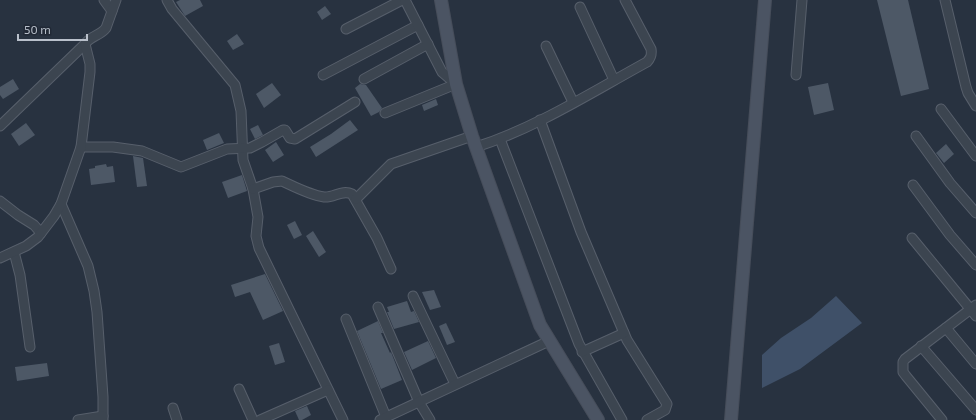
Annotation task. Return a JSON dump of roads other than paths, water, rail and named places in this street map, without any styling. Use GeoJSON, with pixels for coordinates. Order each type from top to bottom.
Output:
{"type":"FeatureCollection","features":[{"type":"Feature","properties":{"kind":"street"},"geometry":{"type":"LineString","coordinates":[[104,0],[112,11]]}},
{"type":"Feature","properties":{"kind":"street"},"geometry":{"type":"LineString","coordinates":[[0,126],[85,44],[88,39],[103,32],[108,24],[116,0]]}},
{"type":"Feature","properties":{"kind":"street"},"geometry":{"type":"LineString","coordinates":[[167,0],[172,9],[235,85],[241,111],[242,149],[245,167],[253,189],[258,217],[256,236],[259,248],[343,420]]}},
{"type":"Feature","properties":{"kind":"street"},"geometry":{"type":"LineString","coordinates":[[346,29],[402,0]]}},
{"type":"Feature","properties":{"kind":"street"},"geometry":{"type":"LineString","coordinates":[[405,0],[442,72],[456,84]]}},
{"type":"Feature","properties":{"kind":"street"},"geometry":{"type":"LineString","coordinates":[[441,0],[456,84],[474,141],[540,325],[598,420]]}},
{"type":"Feature","properties":{"kind":"street"},"geometry":{"type":"LineString","coordinates":[[356,199],[391,164],[474,141],[500,139],[540,120],[647,62],[652,54],[648,43],[625,0]]}},
{"type":"Feature","properties":{"kind":"street"},"geometry":{"type":"LineString","coordinates":[[731,420],[765,0]]}},
{"type":"Feature","properties":{"kind":"street"},"geometry":{"type":"LineString","coordinates":[[796,75],[802,0]]}},
{"type":"Feature","properties":{"kind":"street"},"geometry":{"type":"LineString","coordinates":[[945,0],[966,87],[976,106]]}},
{"type":"Feature","properties":{"kind":"street"},"geometry":{"type":"LineString","coordinates":[[580,8],[614,80]]}},
{"type":"Feature","properties":{"kind":"street"},"geometry":{"type":"LineString","coordinates":[[323,75],[418,25]]}},
{"type":"Feature","properties":{"kind":"street"},"geometry":{"type":"LineString","coordinates":[[0,258],[26,246],[41,233],[62,204],[81,147],[90,72],[90,64],[85,44]]}},
{"type":"Feature","properties":{"kind":"street"},"geometry":{"type":"LineString","coordinates":[[364,79],[428,44]]}},
{"type":"Feature","properties":{"kind":"street"},"geometry":{"type":"LineString","coordinates":[[546,46],[573,102]]}},
{"type":"Feature","properties":{"kind":"street"},"geometry":{"type":"LineString","coordinates":[[385,113],[456,84]]}},
{"type":"Feature","properties":{"kind":"street"},"geometry":{"type":"LineString","coordinates":[[81,147],[113,147],[142,151],[181,167],[227,149],[250,148],[283,130],[285,130],[290,138],[295,139],[355,102]]}},
{"type":"Feature","properties":{"kind":"street"},"geometry":{"type":"LineString","coordinates":[[941,109],[976,156]]}},
{"type":"Feature","properties":{"kind":"street"},"geometry":{"type":"LineString","coordinates":[[540,120],[581,232],[627,340],[668,404],[665,410],[647,420]]}},
{"type":"Feature","properties":{"kind":"street"},"geometry":{"type":"LineString","coordinates":[[916,136],[950,183],[976,212]]}},
{"type":"Feature","properties":{"kind":"street"},"geometry":{"type":"LineString","coordinates":[[500,139],[582,352],[622,420]]}},
{"type":"Feature","properties":{"kind":"street"},"geometry":{"type":"LineString","coordinates":[[253,189],[273,182],[282,181],[316,195],[329,197],[348,192],[352,194],[356,199],[391,269]]}},
{"type":"Feature","properties":{"kind":"street"},"geometry":{"type":"LineString","coordinates":[[913,184],[950,234],[976,264]]}},
{"type":"Feature","properties":{"kind":"street"},"geometry":{"type":"LineString","coordinates":[[0,201],[34,225],[41,233]]}},
{"type":"Feature","properties":{"kind":"street"},"geometry":{"type":"LineString","coordinates":[[62,204],[88,266],[97,312],[103,418],[78,420]]}},
{"type":"Feature","properties":{"kind":"street"},"geometry":{"type":"LineString","coordinates":[[912,238],[974,310],[921,346],[905,358],[903,362],[904,372],[942,420]]}},
{"type":"Feature","properties":{"kind":"street"},"geometry":{"type":"LineString","coordinates":[[14,252],[20,275],[30,347]]}},
{"type":"Feature","properties":{"kind":"street"},"geometry":{"type":"LineString","coordinates":[[413,296],[455,384]]}},
{"type":"Feature","properties":{"kind":"street"},"geometry":{"type":"LineString","coordinates":[[378,307],[419,402],[430,420]]}},
{"type":"Feature","properties":{"kind":"street"},"geometry":{"type":"LineString","coordinates":[[346,319],[383,418],[549,341]]}},
{"type":"Feature","properties":{"kind":"street"},"geometry":{"type":"LineString","coordinates":[[946,328],[976,364]]}},
{"type":"Feature","properties":{"kind":"street"},"geometry":{"type":"LineString","coordinates":[[582,352],[624,333]]}},
{"type":"Feature","properties":{"kind":"street"},"geometry":{"type":"LineString","coordinates":[[921,346],[976,410]]}},
{"type":"Feature","properties":{"kind":"street"},"geometry":{"type":"LineString","coordinates":[[239,389],[253,420]]}},
{"type":"Feature","properties":{"kind":"street"},"geometry":{"type":"LineString","coordinates":[[260,420],[328,390]]}},
{"type":"Feature","properties":{"kind":"street"},"geometry":{"type":"LineString","coordinates":[[173,408],[176,420]]}},
{"type":"Feature","properties":{"kind":"water"},"geometry":{"type":"Polygon","coordinates":[[[836,296],[862,323],[800,369],[762,388],[762,355],[781,338],[811,318],[836,296]]]}}]}
